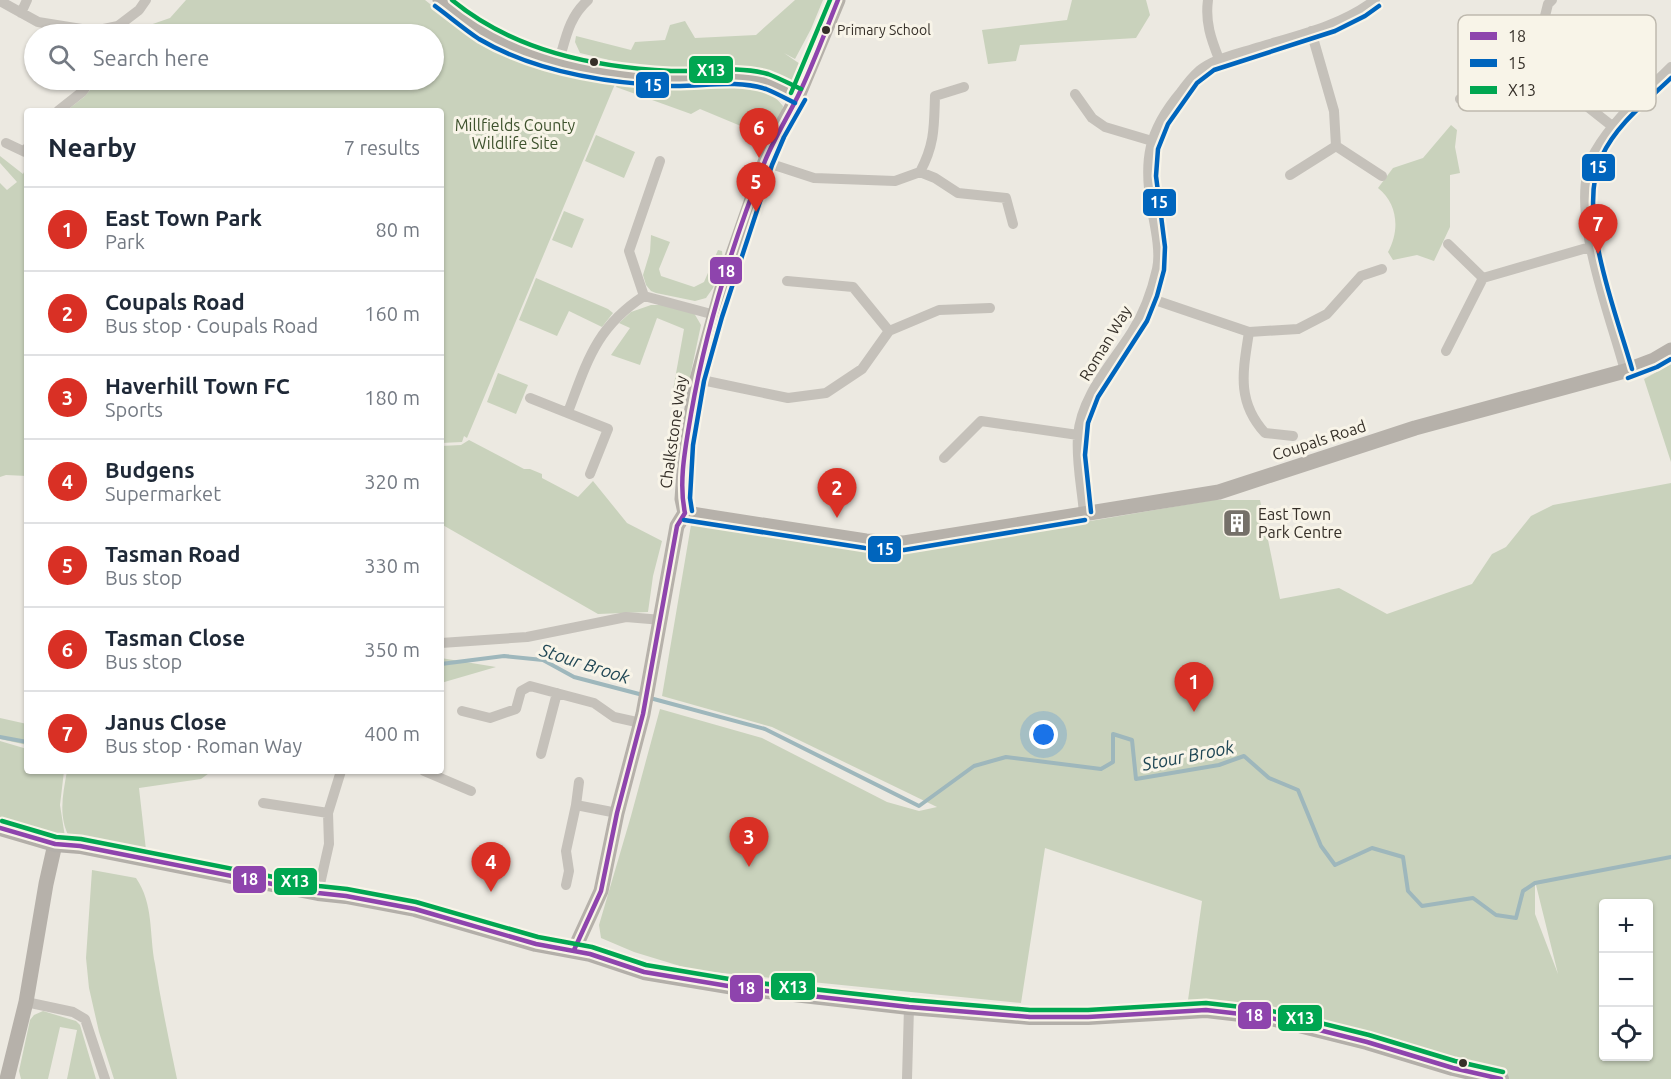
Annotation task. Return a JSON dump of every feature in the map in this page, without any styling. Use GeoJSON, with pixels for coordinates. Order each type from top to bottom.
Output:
{"type":"FeatureCollection","features":[{"type":"Feature","properties":{"kind":"main road"},"geometry":{"type":"LineString","coordinates":[[0,828],[55,844],[80,846],[318,893],[415,909],[536,944],[574,950],[644,972],[740,988],[909,1007],[1030,1017],[1088,1017],[1206,1010],[1268,1017],[1501,1079]]}},
{"type":"Feature","properties":{"kind":"street"},"geometry":{"type":"LineString","coordinates":[[21,13],[27,0]]}},
{"type":"Feature","properties":{"kind":"street"},"geometry":{"type":"LineString","coordinates":[[121,24],[139,10],[146,0]]}},
{"type":"Feature","properties":{"kind":"street"},"geometry":{"type":"LineString","coordinates":[[440,0],[487,35],[528,52],[559,61],[619,74],[672,78],[741,77],[766,81],[798,96]]}},
{"type":"Feature","properties":{"kind":"street"},"geometry":{"type":"LineString","coordinates":[[559,61],[568,26],[588,0]]}},
{"type":"Feature","properties":{"kind":"street","name":"Chalkstone Way"},"geometry":{"type":"LineString","coordinates":[[574,950],[601,891],[617,813],[642,719],[662,620],[677,526],[685,513],[682,499],[686,444],[697,379],[715,315],[765,162],[798,96],[838,0]]}},
{"type":"Feature","properties":{"kind":"street"},"geometry":{"type":"LineString","coordinates":[[1208,0],[1206,14],[1209,35],[1219,59]]}},
{"type":"Feature","properties":{"kind":"street","name":"Roman Way"},"geometry":{"type":"LineString","coordinates":[[1084,513],[1078,435],[1085,408],[1099,380],[1133,330],[1149,298],[1158,265],[1156,230],[1148,189],[1148,160],[1152,141],[1164,111],[1198,72],[1219,59],[1311,31],[1359,12],[1375,0]]}},
{"type":"Feature","properties":{"kind":"street"},"geometry":{"type":"LineString","coordinates":[[1545,15],[1548,4],[1552,0]]}},
{"type":"Feature","properties":{"kind":"street"},"geometry":{"type":"LineString","coordinates":[[0,1],[38,22],[48,24]]}},
{"type":"Feature","properties":{"kind":"street"},"geometry":{"type":"LineString","coordinates":[[1311,31],[1334,111],[1336,146]]}},
{"type":"Feature","properties":{"kind":"street"},"geometry":{"type":"LineString","coordinates":[[1656,84],[1669,72]]}},
{"type":"Feature","properties":{"kind":"street"},"geometry":{"type":"LineString","coordinates":[[765,162],[814,178],[895,181],[920,172],[930,154],[934,129],[935,96],[964,87]]}},
{"type":"Feature","properties":{"kind":"street"},"geometry":{"type":"LineString","coordinates":[[62,108],[84,90]]}},
{"type":"Feature","properties":{"kind":"street"},"geometry":{"type":"LineString","coordinates":[[1075,94],[1092,118],[1105,127],[1152,141]]}},
{"type":"Feature","properties":{"kind":"street"},"geometry":{"type":"LineString","coordinates":[[1593,111],[1612,126]]}},
{"type":"Feature","properties":{"kind":"street"},"geometry":{"type":"LineString","coordinates":[[1625,371],[1590,247],[1585,217],[1585,183],[1593,155],[1612,126],[1628,111]]}},
{"type":"Feature","properties":{"kind":"street"},"geometry":{"type":"LineString","coordinates":[[6,143],[24,152]]}},
{"type":"Feature","properties":{"kind":"street"},"geometry":{"type":"LineString","coordinates":[[1290,175],[1336,146]]}},
{"type":"Feature","properties":{"kind":"street"},"geometry":{"type":"LineString","coordinates":[[1336,146],[1382,176]]}},
{"type":"Feature","properties":{"kind":"street"},"geometry":{"type":"LineString","coordinates":[[644,296],[629,251],[660,161]]}},
{"type":"Feature","properties":{"kind":"street"},"geometry":{"type":"LineString","coordinates":[[920,172],[958,193],[1006,198],[1012,224]]}},
{"type":"Feature","properties":{"kind":"street"},"geometry":{"type":"LineString","coordinates":[[1448,244],[1483,278]]}},
{"type":"Feature","properties":{"kind":"street"},"geometry":{"type":"LineString","coordinates":[[1446,351],[1483,278],[1590,247]]}},
{"type":"Feature","properties":{"kind":"street"},"geometry":{"type":"LineString","coordinates":[[1149,298],[1249,332],[1298,328],[1327,314],[1360,276],[1382,269]]}},
{"type":"Feature","properties":{"kind":"street"},"geometry":{"type":"LineString","coordinates":[[787,281],[853,287],[889,331]]}},
{"type":"Feature","properties":{"kind":"street"},"geometry":{"type":"LineString","coordinates":[[644,296],[715,315]]}},
{"type":"Feature","properties":{"kind":"street"},"geometry":{"type":"LineString","coordinates":[[568,412],[592,350],[615,319],[644,296]]}},
{"type":"Feature","properties":{"kind":"street"},"geometry":{"type":"LineString","coordinates":[[697,379],[788,398],[826,393],[862,369],[889,331],[939,310],[990,308]]}},
{"type":"Feature","properties":{"kind":"street"},"geometry":{"type":"LineString","coordinates":[[1249,332],[1242,375],[1248,406],[1257,425],[1265,433],[1293,435]]}},
{"type":"Feature","properties":{"kind":"street","name":"Coupals Road"},"geometry":{"type":"LineString","coordinates":[[685,513],[866,541],[904,543],[1219,492],[1415,428],[1625,371],[1654,360],[1671,350]]}},
{"type":"Feature","properties":{"kind":"street"},"geometry":{"type":"LineString","coordinates":[[530,398],[608,429],[590,474]]}},
{"type":"Feature","properties":{"kind":"street"},"geometry":{"type":"LineString","coordinates":[[944,458],[981,421],[1078,435]]}},
{"type":"Feature","properties":{"kind":"street"},"geometry":{"type":"LineString","coordinates":[[444,643],[527,637],[626,617],[662,620]]}},
{"type":"Feature","properties":{"kind":"street"},"geometry":{"type":"LineString","coordinates":[[462,711],[490,717],[516,709],[521,691],[530,686],[594,702],[614,717],[642,719]]}},
{"type":"Feature","properties":{"kind":"street"},"geometry":{"type":"LineString","coordinates":[[542,754],[557,693]]}},
{"type":"Feature","properties":{"kind":"street"},"geometry":{"type":"LineString","coordinates":[[318,893],[328,844],[328,813],[340,774]]}},
{"type":"Feature","properties":{"kind":"street"},"geometry":{"type":"LineString","coordinates":[[431,774],[471,791]]}},
{"type":"Feature","properties":{"kind":"street"},"geometry":{"type":"LineString","coordinates":[[566,885],[569,871],[566,851],[579,782]]}},
{"type":"Feature","properties":{"kind":"street"},"geometry":{"type":"LineString","coordinates":[[263,803],[328,813]]}},
{"type":"Feature","properties":{"kind":"street"},"geometry":{"type":"LineString","coordinates":[[576,805],[617,813]]}},
{"type":"Feature","properties":{"kind":"street"},"geometry":{"type":"LineString","coordinates":[[7,1079],[26,1002],[55,844]]}},
{"type":"Feature","properties":{"kind":"street"},"geometry":{"type":"LineString","coordinates":[[26,1002],[73,1012],[85,1019],[105,1079]]}},
{"type":"Feature","properties":{"kind":"street"},"geometry":{"type":"LineString","coordinates":[[907,1079],[909,1007]]}},
{"type":"Feature","properties":{"kind":"green space","name":"Millfields County Wildlife Site"},"geometry":{"type":"Polygon","coordinates":[[[186,0],[425,0],[483,46],[542,66],[615,84],[467,438],[464,436],[462,442],[444,443],[444,108],[70,108],[90,90],[444,90],[444,24],[153,24],[170,18],[186,0]]]}},
{"type":"Feature","properties":{"kind":"green space"},"geometry":{"type":"Polygon","coordinates":[[[795,0],[823,0],[795,59],[784,53],[803,66],[799,76],[788,83],[740,69],[707,67],[670,71],[630,65],[580,53],[575,42],[576,36],[631,50],[635,42],[665,40],[670,25],[685,21],[695,38],[756,35],[795,0]]]}},
{"type":"Feature","properties":{"kind":"green space"},"geometry":{"type":"Polygon","coordinates":[[[1072,0],[1146,0],[1150,15],[1136,38],[1020,45],[1016,61],[988,64],[982,30],[1067,20],[1072,0]]]}},
{"type":"Feature","properties":{"kind":"green space"},"geometry":{"type":"Polygon","coordinates":[[[619,81],[655,84],[726,83],[758,88],[772,95],[783,106],[781,117],[768,145],[748,129],[700,109],[691,114],[616,87],[619,81]]]}},
{"type":"Feature","properties":{"kind":"green space"},"geometry":{"type":"Polygon","coordinates":[[[1451,125],[1457,130],[1455,147],[1460,173],[1450,175],[1450,227],[1434,261],[1417,255],[1393,260],[1388,252],[1394,235],[1395,218],[1390,202],[1378,188],[1393,168],[1423,158],[1451,125]]]}},
{"type":"Feature","properties":{"kind":"green space"},"geometry":{"type":"Polygon","coordinates":[[[596,135],[635,152],[624,178],[585,161],[596,135]]]}},
{"type":"Feature","properties":{"kind":"green space"},"geometry":{"type":"Polygon","coordinates":[[[0,156],[23,174],[24,172],[24,476],[0,477],[0,183],[7,190],[17,182],[0,163],[0,156]]]}},
{"type":"Feature","properties":{"kind":"green space"},"geometry":{"type":"Polygon","coordinates":[[[564,211],[584,219],[572,248],[552,240],[564,211]]]}},
{"type":"Feature","properties":{"kind":"green space"},"geometry":{"type":"Polygon","coordinates":[[[651,235],[670,242],[659,269],[661,276],[694,287],[704,282],[718,250],[722,251],[723,261],[713,288],[706,298],[695,301],[651,291],[643,275],[650,252],[651,235]]]}},
{"type":"Feature","properties":{"kind":"green space"},"geometry":{"type":"Polygon","coordinates":[[[536,278],[613,313],[602,327],[569,311],[557,336],[519,320],[536,278]]]}},
{"type":"Feature","properties":{"kind":"green space"},"geometry":{"type":"Polygon","coordinates":[[[651,305],[665,305],[694,313],[701,325],[684,405],[671,401],[684,329],[657,318],[640,365],[611,355],[630,328],[619,323],[631,312],[651,305]]]}},
{"type":"Feature","properties":{"kind":"green space"},"geometry":{"type":"Polygon","coordinates":[[[1671,364],[1671,462],[1644,379],[1671,364]]]}},
{"type":"Feature","properties":{"kind":"green space"},"geometry":{"type":"Polygon","coordinates":[[[498,373],[528,385],[516,414],[487,402],[498,373]]]}},
{"type":"Feature","properties":{"kind":"green space"},"geometry":{"type":"Polygon","coordinates":[[[469,440],[524,469],[542,474],[542,478],[578,497],[593,481],[627,523],[662,541],[653,576],[648,612],[598,614],[444,526],[444,446],[461,445],[469,440]]]}},
{"type":"Feature","properties":{"kind":"green space"},"geometry":{"type":"Polygon","coordinates":[[[1671,483],[1671,1079],[1501,1079],[1206,1010],[1188,1000],[1202,901],[1045,848],[1021,1003],[693,970],[634,952],[601,938],[599,925],[660,709],[762,738],[887,802],[919,811],[937,807],[772,727],[662,696],[691,525],[903,553],[1213,500],[1260,500],[1280,599],[1339,588],[1387,614],[1472,584],[1492,554],[1506,547],[1531,516],[1553,505],[1671,483]],[[1536,885],[1535,914],[1558,974],[1536,885]]]}},
{"type":"Feature","properties":{"kind":"green space"},"geometry":{"type":"Polygon","coordinates":[[[444,658],[496,667],[444,682],[444,658]]]}},
{"type":"Feature","properties":{"kind":"green space"},"geometry":{"type":"Polygon","coordinates":[[[0,718],[24,723],[24,744],[0,739],[0,718]]]}},
{"type":"Feature","properties":{"kind":"green space"},"geometry":{"type":"Polygon","coordinates":[[[0,741],[24,748],[24,774],[64,774],[60,805],[65,837],[48,834],[0,817],[0,741]]]}},
{"type":"Feature","properties":{"kind":"green space"},"geometry":{"type":"Polygon","coordinates":[[[67,774],[208,774],[201,779],[139,788],[146,850],[69,837],[63,821],[63,796],[67,774]]]}},
{"type":"Feature","properties":{"kind":"green space"},"geometry":{"type":"Polygon","coordinates":[[[92,870],[136,878],[142,888],[146,898],[157,978],[177,1079],[114,1079],[99,1032],[89,988],[86,958],[92,870]]]}},
{"type":"Feature","properties":{"kind":"green space"},"geometry":{"type":"Polygon","coordinates":[[[43,1011],[76,1021],[80,1025],[96,1079],[67,1079],[77,1030],[60,1027],[48,1079],[21,1079],[19,1071],[30,1020],[34,1015],[43,1011]]]}},
{"type":"Feature","properties":{"kind":"waterway","name":"Stour Brook"},"geometry":{"type":"LineString","coordinates":[[444,664],[504,656],[543,660],[574,677],[643,695]]}},
{"type":"Feature","properties":{"kind":"waterway","name":"Stour Brook"},"geometry":{"type":"LineString","coordinates":[[650,698],[765,729],[919,806],[974,766],[1006,757],[1101,769],[1113,762],[1113,734],[1132,740],[1136,779],[1219,765],[1244,756],[1269,778],[1298,790],[1321,846],[1335,865],[1372,848],[1403,857],[1408,891],[1422,906],[1473,898],[1496,915],[1516,918],[1523,891],[1535,883],[1671,857]]}},
{"type":"Feature","properties":{"kind":"waterway","name":"Stour Brook"},"geometry":{"type":"LineString","coordinates":[[0,737],[24,741]]}},
{"type":"Feature","properties":{"kind":"transit line","name":"X13"},"geometry":{"type":"LineString","coordinates":[[452,0],[476,18],[501,32],[556,53],[642,69],[756,71],[801,89]]}},
{"type":"Feature","properties":{"kind":"transit line","name":"X13"},"geometry":{"type":"LineString","coordinates":[[791,93],[830,0]]}},
{"type":"Feature","properties":{"kind":"transit line","name":"18"},"geometry":{"type":"LineString","coordinates":[[574,950],[601,891],[617,813],[643,714],[677,526],[685,513],[682,488],[685,451],[704,350],[731,254],[765,161],[814,60],[838,0]]}},
{"type":"Feature","properties":{"kind":"transit line","name":"15"},"geometry":{"type":"LineString","coordinates":[[435,6],[479,39],[523,60],[547,68],[621,82],[670,86],[742,84],[766,89],[795,103]]}},
{"type":"Feature","properties":{"kind":"transit line","name":"15"},"geometry":{"type":"LineString","coordinates":[[1091,512],[1085,455],[1088,423],[1098,397],[1147,321],[1164,270],[1165,247],[1156,176],[1158,149],[1168,124],[1197,83],[1214,70],[1335,31],[1379,6]]}},
{"type":"Feature","properties":{"kind":"transit line","name":"15"},"geometry":{"type":"LineString","coordinates":[[1656,92],[1671,78]]}},
{"type":"Feature","properties":{"kind":"transit line","name":"15"},"geometry":{"type":"LineString","coordinates":[[692,511],[690,498],[693,445],[704,381],[722,317],[772,165],[784,137],[805,100]]}},
{"type":"Feature","properties":{"kind":"transit line","name":"15"},"geometry":{"type":"LineString","coordinates":[[1632,369],[1601,262],[1595,233],[1593,205],[1595,179],[1602,156],[1615,134],[1636,111]]}},
{"type":"Feature","properties":{"kind":"transit line","name":"15"},"geometry":{"type":"LineString","coordinates":[[1628,378],[1671,359]]}},
{"type":"Feature","properties":{"kind":"transit line","name":"15"},"geometry":{"type":"LineString","coordinates":[[684,520],[865,548],[904,550],[1085,520]]}},
{"type":"Feature","properties":{"kind":"transit line","name":"X13"},"geometry":{"type":"LineString","coordinates":[[2,821],[56,837],[81,839],[319,886],[416,902],[538,937],[592,947],[646,965],[741,981],[910,1000],[1030,1010],[1088,1010],[1206,1003],[1268,1010],[1503,1072]]}},
{"type":"Feature","properties":{"kind":"transit line","name":"18"},"geometry":{"type":"LineString","coordinates":[[0,828],[55,844],[80,846],[318,893],[415,909],[536,944],[590,954],[644,972],[740,988],[909,1007],[1030,1017],[1088,1017],[1206,1010],[1267,1017],[1501,1079]]}},
{"type":"Feature","properties":{"kind":"place","name":"Primary School"},"geometry":{"type":"Point","coordinates":[826,30]}},
{"type":"Feature","properties":{"kind":"place","name":"Tasman Close"},"geometry":{"type":"Point","coordinates":[759,158]}},
{"type":"Feature","properties":{"kind":"place","name":"Tasman Road"},"geometry":{"type":"Point","coordinates":[756,212]}},
{"type":"Feature","properties":{"kind":"place","name":"Janus Close"},"geometry":{"type":"Point","coordinates":[1598,254]}},
{"type":"Feature","properties":{"kind":"place","name":"Coupals Road"},"geometry":{"type":"Point","coordinates":[837,518]}},
{"type":"Feature","properties":{"kind":"place","name":"East Town Park Centre"},"geometry":{"type":"Point","coordinates":[1237,523]}},
{"type":"Feature","properties":{"kind":"place","name":"East Town Park"},"geometry":{"type":"Point","coordinates":[1194,712]}},
{"type":"Feature","properties":{"kind":"place","name":"Haverhill Town FC"},"geometry":{"type":"Point","coordinates":[749,867]}},
{"type":"Feature","properties":{"kind":"place","name":"Budgens"},"geometry":{"type":"Point","coordinates":[491,892]}}]}
